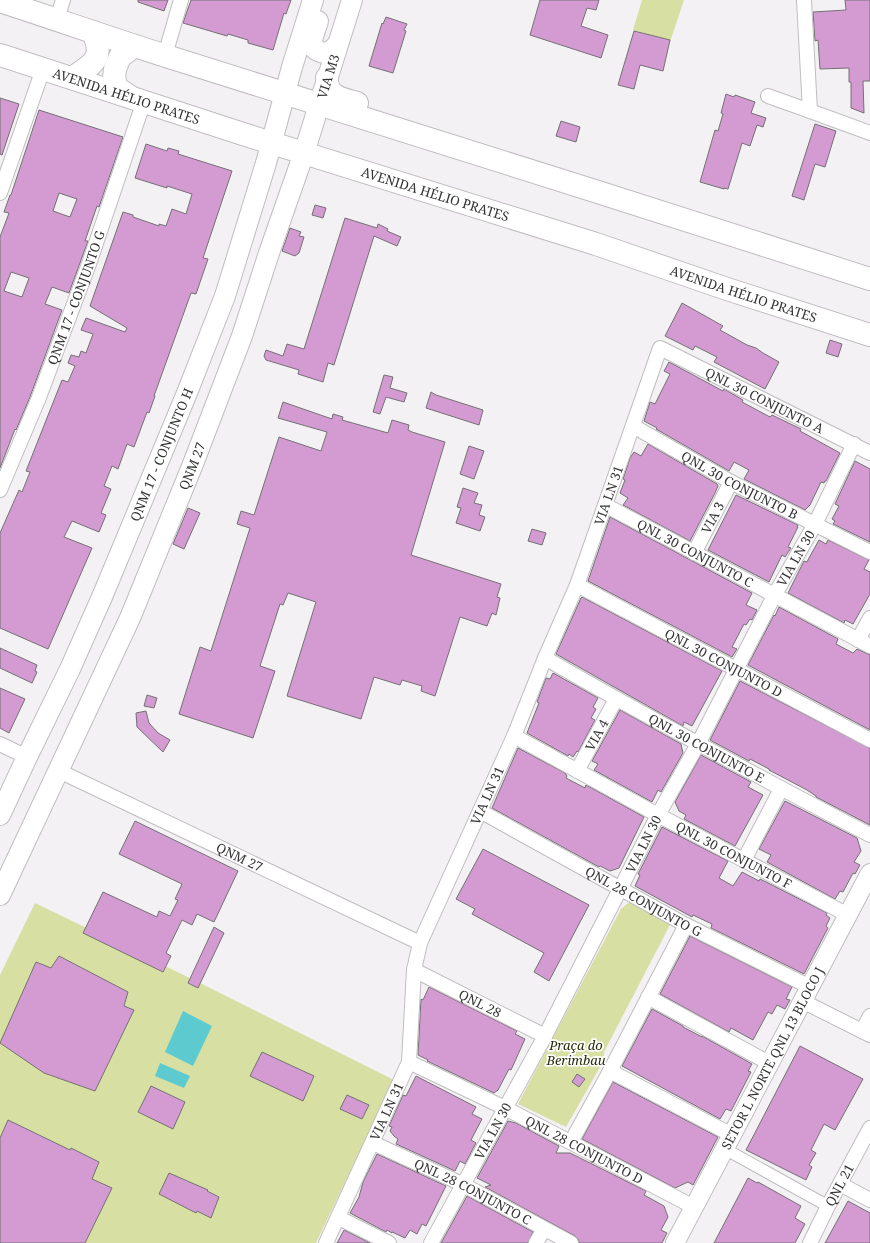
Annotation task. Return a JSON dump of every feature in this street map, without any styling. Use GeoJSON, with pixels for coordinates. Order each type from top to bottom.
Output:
{"type":"FeatureCollection","features":[{"type":"Feature","properties":{"kind":"main road"},"geometry":{"type":"LineString","coordinates":[[271,143],[313,0]]}},
{"type":"Feature","properties":{"kind":"main road"},"geometry":{"type":"LineString","coordinates":[[324,0],[312,45],[323,53],[329,52],[337,45]]}},
{"type":"Feature","properties":{"kind":"main road","name":"VIA M3"},"geometry":{"type":"LineString","coordinates":[[304,153],[352,0]]}},
{"type":"Feature","properties":{"kind":"main road"},"geometry":{"type":"LineString","coordinates":[[0,1],[60,10],[93,32],[134,46],[870,279]]}},
{"type":"Feature","properties":{"kind":"main road"},"geometry":{"type":"LineString","coordinates":[[72,78],[91,65],[96,59],[98,44],[93,32]]}},
{"type":"Feature","properties":{"kind":"main road"},"geometry":{"type":"LineString","coordinates":[[134,46],[120,57],[115,68],[114,78],[117,88],[137,99]]}},
{"type":"Feature","properties":{"kind":"main road","name":"AVENIDA HÉLIO PRATES"},"geometry":{"type":"LineString","coordinates":[[0,55],[271,143],[589,241],[714,284],[727,290],[870,335]]}},
{"type":"Feature","properties":{"kind":"main road"},"geometry":{"type":"LineString","coordinates":[[327,78],[328,88],[335,96],[379,110],[435,141]]}},
{"type":"Feature","properties":{"kind":"main road","name":"QNM 17 - CONJUNTO H"},"geometry":{"type":"LineString","coordinates":[[26,757],[70,669],[86,633],[187,393],[225,296],[271,143]]}},
{"type":"Feature","properties":{"kind":"main road","name":"QNM 27"},"geometry":{"type":"LineString","coordinates":[[0,896],[130,618],[194,464],[246,323],[304,153]]}},
{"type":"Feature","properties":{"kind":"main road"},"geometry":{"type":"LineString","coordinates":[[246,323],[251,278],[270,228],[270,224],[266,217],[257,215],[249,218]]}},
{"type":"Feature","properties":{"kind":"main road"},"geometry":{"type":"LineString","coordinates":[[714,284],[780,292],[870,321]]}},
{"type":"Feature","properties":{"kind":"main road"},"geometry":{"type":"LineString","coordinates":[[0,815],[26,757]]}},
{"type":"Feature","properties":{"kind":"street"},"geometry":{"type":"LineString","coordinates":[[164,55],[180,0]]}},
{"type":"Feature","properties":{"kind":"street"},"geometry":{"type":"LineString","coordinates":[[804,0],[810,111]]}},
{"type":"Feature","properties":{"kind":"street"},"geometry":{"type":"LineString","coordinates":[[0,193],[44,69]]}},
{"type":"Feature","properties":{"kind":"street"},"geometry":{"type":"LineString","coordinates":[[768,96],[870,133]]}},
{"type":"Feature","properties":{"kind":"street","name":"QNM 17 - CONJUNTO G"},"geometry":{"type":"LineString","coordinates":[[0,490],[38,400],[89,264],[137,99]]}},
{"type":"Feature","properties":{"kind":"street","name":"VIA LN 31"},"geometry":{"type":"LineString","coordinates":[[326,1243],[339,1218],[409,1062],[414,970],[420,942],[514,736],[545,658],[577,585],[660,348]]}},
{"type":"Feature","properties":{"kind":"street","name":"QNL 30 CONJUNTO A"},"geometry":{"type":"LineString","coordinates":[[660,348],[870,453]]}},
{"type":"Feature","properties":{"kind":"street","name":"QNL 30 CONJUNTO B"},"geometry":{"type":"LineString","coordinates":[[633,426],[731,482],[870,552]]}},
{"type":"Feature","properties":{"kind":"street","name":"VIA LN 30"},"geometry":{"type":"LineString","coordinates":[[431,1243],[462,1184],[545,1036],[658,815],[698,744],[774,596],[815,524],[854,444]]}},
{"type":"Feature","properties":{"kind":"street","name":"VIA 3"},"geometry":{"type":"LineString","coordinates":[[694,553],[731,482]]}},
{"type":"Feature","properties":{"kind":"street","name":"QNL 30 CONJUNTO C"},"geometry":{"type":"LineString","coordinates":[[605,505],[864,643]]}},
{"type":"Feature","properties":{"kind":"street","name":"QNL 30 CONJUNTO D"},"geometry":{"type":"LineString","coordinates":[[577,585],[870,740]]}},
{"type":"Feature","properties":{"kind":"street"},"geometry":{"type":"LineString","coordinates":[[864,643],[870,618]]}},
{"type":"Feature","properties":{"kind":"street","name":"QNL 30 CONJUNTO E"},"geometry":{"type":"LineString","coordinates":[[545,658],[698,744],[870,835]]}},
{"type":"Feature","properties":{"kind":"street","name":"VIA 4"},"geometry":{"type":"LineString","coordinates":[[577,772],[616,699]]}},
{"type":"Feature","properties":{"kind":"street","name":"QNL 30 CONJUNTO F"},"geometry":{"type":"LineString","coordinates":[[514,736],[577,772],[848,915]]}},
{"type":"Feature","properties":{"kind":"street"},"geometry":{"type":"LineString","coordinates":[[0,744],[26,757]]}},
{"type":"Feature","properties":{"kind":"street","name":"QNM 27"},"geometry":{"type":"LineString","coordinates":[[59,770],[420,942]]}},
{"type":"Feature","properties":{"kind":"street"},"geometry":{"type":"LineString","coordinates":[[744,860],[781,789]]}},
{"type":"Feature","properties":{"kind":"street","name":"QNL 28 CONJUNTO G"},"geometry":{"type":"LineString","coordinates":[[480,811],[621,888],[806,994]]}},
{"type":"Feature","properties":{"kind":"street","name":"SETOR L NORTE QNL 13 BLOCO J"},"geometry":{"type":"LineString","coordinates":[[675,1243],[848,915],[865,896],[870,872]]}},
{"type":"Feature","properties":{"kind":"street"},"geometry":{"type":"LineString","coordinates":[[571,1142],[610,1071],[686,925]]}},
{"type":"Feature","properties":{"kind":"street","name":"QNL 28"},"geometry":{"type":"LineString","coordinates":[[414,970],[545,1036]]}},
{"type":"Feature","properties":{"kind":"street"},"geometry":{"type":"LineString","coordinates":[[806,994],[866,1033],[870,1016]]}},
{"type":"Feature","properties":{"kind":"street"},"geometry":{"type":"LineString","coordinates":[[648,997],[769,1063]]}},
{"type":"Feature","properties":{"kind":"street","name":"QNL 28 CONJUNTO D"},"geometry":{"type":"LineString","coordinates":[[409,1062],[505,1108],[694,1206]]}},
{"type":"Feature","properties":{"kind":"street"},"geometry":{"type":"LineString","coordinates":[[610,1071],[729,1142],[828,1206]]}},
{"type":"Feature","properties":{"kind":"street","name":"QNL 21"},"geometry":{"type":"LineString","coordinates":[[810,1243],[870,1128]]}},
{"type":"Feature","properties":{"kind":"street","name":"QNL 28 CONJUNTO C"},"geometry":{"type":"LineString","coordinates":[[373,1143],[462,1184],[571,1243]]}},
{"type":"Feature","properties":{"kind":"street"},"geometry":{"type":"LineString","coordinates":[[840,1184],[870,1200]]}},
{"type":"Feature","properties":{"kind":"street"},"geometry":{"type":"LineString","coordinates":[[339,1218],[388,1243]]}},
{"type":"Feature","properties":{"kind":"street"},"geometry":{"type":"LineString","coordinates":[[536,1243],[544,1229]]}},
{"type":"Feature","properties":{"kind":"green space"},"geometry":{"type":"Polygon","coordinates":[[[642,0],[684,0],[670,42],[633,30],[642,0]]]}},
{"type":"Feature","properties":{"kind":"green space","name":"Praça do Berimbau"},"geometry":{"type":"Polygon","coordinates":[[[631,902],[672,921],[604,1052],[604,1060],[566,1127],[518,1104],[621,909],[631,902]]]}},
{"type":"Feature","properties":{"kind":"green space"},"geometry":{"type":"Polygon","coordinates":[[[35,903],[198,982],[394,1080],[316,1243],[0,1243],[0,975],[35,903]]]}},
{"type":"Feature","properties":{"kind":"water"},"geometry":{"type":"Polygon","coordinates":[[[183,1011],[212,1026],[193,1066],[165,1052],[183,1011]]]}},
{"type":"Feature","properties":{"kind":"water"},"geometry":{"type":"Polygon","coordinates":[[[160,1063],[190,1076],[184,1088],[155,1076],[160,1063]]]}},
{"type":"Feature","properties":{"kind":"building"},"geometry":{"type":"Polygon","coordinates":[[[138,0],[168,0],[164,11],[138,2],[138,0]]]}},
{"type":"Feature","properties":{"kind":"building"},"geometry":{"type":"Polygon","coordinates":[[[191,0],[291,0],[286,14],[284,13],[273,50],[248,43],[248,40],[228,34],[227,36],[183,23],[191,0]]]}},
{"type":"Feature","properties":{"kind":"building"},"geometry":{"type":"Polygon","coordinates":[[[540,0],[599,0],[596,10],[587,8],[581,26],[608,35],[601,58],[530,35],[540,0]]]}},
{"type":"Feature","properties":{"kind":"building"},"geometry":{"type":"Polygon","coordinates":[[[845,0],[870,0],[870,81],[863,81],[864,113],[851,108],[851,82],[849,82],[849,68],[820,69],[818,40],[815,41],[813,12],[846,10],[845,0]]]}},
{"type":"Feature","properties":{"kind":"building"},"geometry":{"type":"Polygon","coordinates":[[[386,17],[407,24],[404,30],[406,31],[393,73],[369,66],[382,23],[383,24],[386,17]]]}},
{"type":"Feature","properties":{"kind":"building"},"geometry":{"type":"Polygon","coordinates":[[[634,31],[670,40],[663,71],[640,65],[634,89],[618,85],[634,31]]]}},
{"type":"Feature","properties":{"kind":"building"},"geometry":{"type":"Polygon","coordinates":[[[726,94],[734,97],[735,95],[755,102],[751,113],[766,118],[763,127],[757,125],[750,146],[742,143],[728,189],[724,189],[700,182],[715,130],[718,131],[723,114],[721,113],[726,94]]]}},
{"type":"Feature","properties":{"kind":"building"},"geometry":{"type":"Polygon","coordinates":[[[0,98],[19,104],[2,155],[0,154],[0,98]]]}},
{"type":"Feature","properties":{"kind":"building"},"geometry":{"type":"Polygon","coordinates":[[[39,110],[123,137],[99,207],[97,206],[85,241],[88,241],[69,293],[52,287],[45,304],[62,310],[30,397],[16,430],[15,429],[0,468],[0,237],[9,213],[4,212],[39,110]],[[59,193],[53,211],[70,217],[77,199],[59,193]],[[11,272],[4,291],[22,297],[29,278],[11,272]]]}},
{"type":"Feature","properties":{"kind":"building"},"geometry":{"type":"Polygon","coordinates":[[[561,121],[580,127],[576,142],[556,136],[561,121]]]}},
{"type":"Feature","properties":{"kind":"building"},"geometry":{"type":"Polygon","coordinates":[[[815,124],[836,131],[825,167],[815,164],[804,200],[792,196],[815,124]]]}},
{"type":"Feature","properties":{"kind":"building"},"geometry":{"type":"Polygon","coordinates":[[[146,144],[167,151],[168,148],[179,151],[178,154],[232,171],[203,258],[208,259],[196,294],[191,293],[149,413],[147,412],[134,447],[127,444],[118,469],[112,466],[104,486],[111,489],[101,513],[106,515],[99,532],[72,521],[64,537],[92,548],[48,649],[0,628],[0,533],[19,490],[22,492],[30,472],[26,471],[62,380],[68,382],[75,366],[68,363],[71,355],[79,357],[81,351],[86,353],[93,334],[81,330],[86,318],[125,332],[127,328],[90,306],[123,212],[159,226],[159,224],[166,226],[172,209],[186,214],[192,194],[135,178],[146,144]]]}},
{"type":"Feature","properties":{"kind":"building"},"geometry":{"type":"Polygon","coordinates":[[[315,205],[326,208],[323,218],[312,215],[315,205]]]}},
{"type":"Feature","properties":{"kind":"building"},"geometry":{"type":"Polygon","coordinates":[[[345,218],[377,228],[378,224],[388,229],[387,231],[401,237],[397,246],[374,236],[334,365],[328,363],[323,382],[298,374],[299,370],[266,360],[264,356],[266,350],[283,356],[287,344],[304,349],[345,218]]]}},
{"type":"Feature","properties":{"kind":"building"},"geometry":{"type":"Polygon","coordinates":[[[290,228],[301,232],[299,236],[304,237],[299,253],[295,256],[282,251],[290,228]]]}},
{"type":"Feature","properties":{"kind":"building"},"geometry":{"type":"Polygon","coordinates":[[[682,303],[723,326],[720,330],[747,345],[756,348],[779,362],[765,389],[714,362],[717,357],[695,346],[693,350],[665,336],[682,303]]]}},
{"type":"Feature","properties":{"kind":"building"},"geometry":{"type":"Polygon","coordinates":[[[830,340],[842,344],[838,357],[826,353],[830,340]]]}},
{"type":"Feature","properties":{"kind":"building"},"geometry":{"type":"Polygon","coordinates":[[[669,362],[723,391],[724,389],[743,400],[742,402],[770,417],[772,415],[801,429],[800,431],[840,453],[826,481],[824,483],[821,482],[810,505],[805,510],[744,479],[749,470],[734,462],[729,471],[644,421],[650,402],[655,404],[670,374],[664,371],[669,362]]]}},
{"type":"Feature","properties":{"kind":"building"},"geometry":{"type":"Polygon","coordinates":[[[384,375],[393,377],[390,388],[407,393],[404,402],[386,397],[380,414],[373,412],[384,375]]]}},
{"type":"Feature","properties":{"kind":"building"},"geometry":{"type":"Polygon","coordinates":[[[431,392],[483,410],[479,425],[426,408],[431,392]]]}},
{"type":"Feature","properties":{"kind":"building"},"geometry":{"type":"Polygon","coordinates":[[[283,402],[332,419],[333,414],[343,417],[342,420],[388,433],[392,420],[409,425],[408,430],[412,432],[445,442],[411,555],[501,584],[497,597],[500,598],[496,615],[492,613],[487,626],[460,617],[435,696],[421,691],[422,686],[402,680],[400,685],[374,677],[361,719],[287,696],[316,602],[288,593],[283,605],[280,604],[260,666],[275,671],[253,738],[179,714],[200,647],[211,651],[250,528],[237,524],[241,511],[254,515],[279,437],[321,451],[327,432],[278,418],[283,402]]]}},
{"type":"Feature","properties":{"kind":"building"},"geometry":{"type":"Polygon","coordinates":[[[648,444],[717,484],[718,486],[690,541],[623,505],[628,498],[620,493],[625,480],[623,479],[630,458],[634,452],[641,456],[648,444]]]}},
{"type":"Feature","properties":{"kind":"building"},"geometry":{"type":"Polygon","coordinates":[[[469,446],[484,451],[474,479],[460,474],[469,446]]]}},
{"type":"Feature","properties":{"kind":"building"},"geometry":{"type":"Polygon","coordinates":[[[855,461],[870,469],[870,542],[833,524],[835,521],[832,519],[839,506],[835,504],[855,461]]]}},
{"type":"Feature","properties":{"kind":"building"},"geometry":{"type":"Polygon","coordinates":[[[463,488],[478,493],[474,503],[482,505],[479,515],[485,517],[480,531],[456,523],[461,508],[457,507],[463,488]]]}},
{"type":"Feature","properties":{"kind":"building"},"geometry":{"type":"Polygon","coordinates":[[[736,495],[798,525],[788,547],[791,548],[785,557],[782,555],[769,582],[708,550],[736,495]]]}},
{"type":"Feature","properties":{"kind":"building"},"geometry":{"type":"Polygon","coordinates":[[[188,508],[200,513],[184,549],[173,544],[188,508]]]}},
{"type":"Feature","properties":{"kind":"building"},"geometry":{"type":"Polygon","coordinates":[[[610,517],[752,593],[746,605],[757,610],[752,620],[750,619],[746,625],[744,624],[732,647],[737,649],[732,657],[588,581],[610,517]]]}},
{"type":"Feature","properties":{"kind":"building"},"geometry":{"type":"Polygon","coordinates":[[[532,529],[546,533],[542,545],[528,541],[532,529]]]}},
{"type":"Feature","properties":{"kind":"building"},"geometry":{"type":"Polygon","coordinates":[[[819,540],[826,544],[828,540],[869,560],[864,569],[870,572],[870,594],[853,624],[845,620],[844,623],[788,593],[804,561],[807,562],[819,540]]]}},
{"type":"Feature","properties":{"kind":"building"},"geometry":{"type":"Polygon","coordinates":[[[582,597],[722,671],[692,726],[684,722],[683,726],[556,654],[582,597]]]}},
{"type":"Feature","properties":{"kind":"building"},"geometry":{"type":"Polygon","coordinates":[[[779,607],[838,639],[836,644],[853,653],[857,649],[870,655],[870,730],[748,665],[779,607]]]}},
{"type":"Feature","properties":{"kind":"building"},"geometry":{"type":"Polygon","coordinates":[[[0,648],[37,665],[35,671],[37,672],[32,683],[0,668],[0,648]]]}},
{"type":"Feature","properties":{"kind":"building"},"geometry":{"type":"Polygon","coordinates":[[[553,673],[598,698],[593,707],[596,709],[591,718],[595,720],[578,752],[577,751],[573,757],[569,754],[568,756],[527,733],[539,703],[537,702],[546,678],[550,679],[553,673]]]}},
{"type":"Feature","properties":{"kind":"building"},"geometry":{"type":"Polygon","coordinates":[[[740,681],[870,748],[870,825],[816,797],[807,790],[769,769],[750,759],[749,761],[710,740],[740,681]]]}},
{"type":"Feature","properties":{"kind":"building"},"geometry":{"type":"Polygon","coordinates":[[[0,688],[25,699],[9,733],[0,728],[0,688]]]}},
{"type":"Feature","properties":{"kind":"building"},"geometry":{"type":"Polygon","coordinates":[[[147,695],[157,698],[154,708],[144,706],[147,695]]]}},
{"type":"Feature","properties":{"kind":"building"},"geometry":{"type":"Polygon","coordinates":[[[620,710],[681,744],[683,753],[661,792],[658,790],[652,802],[594,770],[598,764],[592,761],[620,710]]]}},
{"type":"Feature","properties":{"kind":"building"},"geometry":{"type":"Polygon","coordinates":[[[146,711],[149,723],[158,733],[170,740],[163,752],[137,727],[136,713],[146,711]]]}},
{"type":"Feature","properties":{"kind":"building"},"geometry":{"type":"Polygon","coordinates":[[[518,748],[565,773],[567,776],[566,778],[585,788],[586,785],[644,817],[619,868],[610,871],[600,866],[599,867],[492,808],[518,748]]]}},
{"type":"Feature","properties":{"kind":"building"},"geometry":{"type":"Polygon","coordinates":[[[701,755],[751,782],[748,787],[763,795],[735,846],[684,819],[686,815],[679,811],[675,802],[701,755]]]}},
{"type":"Feature","properties":{"kind":"building"},"geometry":{"type":"Polygon","coordinates":[[[785,801],[857,838],[861,851],[854,862],[860,865],[855,874],[853,873],[843,892],[840,891],[835,899],[767,862],[771,855],[759,849],[785,801]]]}},
{"type":"Feature","properties":{"kind":"building"},"geometry":{"type":"Polygon","coordinates":[[[135,821],[238,871],[214,922],[197,914],[192,925],[182,920],[166,953],[171,956],[163,972],[83,933],[103,892],[157,917],[159,911],[170,916],[178,900],[175,899],[182,884],[119,854],[135,821]]]}},
{"type":"Feature","properties":{"kind":"building"},"geometry":{"type":"Polygon","coordinates":[[[662,827],[728,861],[719,878],[733,886],[742,872],[759,881],[760,879],[827,913],[826,915],[830,918],[826,926],[828,928],[804,974],[711,928],[712,924],[693,915],[692,917],[635,886],[640,875],[638,874],[662,827]]]}},
{"type":"Feature","properties":{"kind":"building"},"geometry":{"type":"Polygon","coordinates":[[[483,849],[589,905],[549,981],[534,972],[544,953],[472,914],[475,909],[456,899],[483,849]]]}},
{"type":"Feature","properties":{"kind":"building"},"geometry":{"type":"Polygon","coordinates":[[[214,927],[224,933],[198,988],[188,983],[214,927]]]}},
{"type":"Feature","properties":{"kind":"building"},"geometry":{"type":"Polygon","coordinates":[[[690,936],[792,987],[786,999],[790,1000],[785,1009],[777,1005],[772,1014],[768,1012],[753,1040],[731,1028],[729,1032],[660,994],[690,936]]]}},
{"type":"Feature","properties":{"kind":"building"},"geometry":{"type":"Polygon","coordinates":[[[59,956],[128,992],[124,1006],[134,1010],[95,1091],[44,1073],[0,1043],[36,962],[51,968],[59,956]]]}},
{"type":"Feature","properties":{"kind":"building"},"geometry":{"type":"Polygon","coordinates":[[[429,987],[517,1031],[515,1034],[525,1039],[511,1070],[509,1069],[498,1090],[494,1093],[427,1061],[428,1060],[418,1055],[421,999],[423,1000],[429,987]]]}},
{"type":"Feature","properties":{"kind":"building"},"geometry":{"type":"Polygon","coordinates":[[[652,1009],[752,1064],[748,1071],[751,1072],[731,1111],[726,1109],[720,1119],[622,1066],[652,1009]]]}},
{"type":"Feature","properties":{"kind":"building"},"geometry":{"type":"Polygon","coordinates":[[[800,1046],[863,1079],[835,1130],[824,1124],[811,1150],[816,1153],[809,1165],[812,1167],[806,1180],[746,1150],[800,1046]]]}},
{"type":"Feature","properties":{"kind":"building"},"geometry":{"type":"Polygon","coordinates":[[[262,1052],[314,1076],[303,1101],[250,1076],[262,1052]]]}},
{"type":"Feature","properties":{"kind":"building"},"geometry":{"type":"Polygon","coordinates":[[[577,1074],[585,1079],[579,1087],[572,1082],[577,1074]]]}},
{"type":"Feature","properties":{"kind":"building"},"geometry":{"type":"Polygon","coordinates":[[[416,1076],[476,1107],[472,1114],[482,1119],[471,1140],[476,1143],[465,1164],[460,1161],[455,1171],[396,1144],[398,1139],[390,1131],[392,1127],[389,1126],[403,1095],[406,1096],[416,1076]]]}},
{"type":"Feature","properties":{"kind":"building"},"geometry":{"type":"Polygon","coordinates":[[[613,1082],[718,1137],[693,1185],[688,1182],[675,1188],[582,1139],[613,1082]]]}},
{"type":"Feature","properties":{"kind":"building"},"geometry":{"type":"Polygon","coordinates":[[[151,1086],[185,1102],[173,1129],[138,1112],[151,1086]]]}},
{"type":"Feature","properties":{"kind":"building"},"geometry":{"type":"Polygon","coordinates":[[[347,1095],[369,1105],[362,1119],[340,1109],[347,1095]]]}},
{"type":"Feature","properties":{"kind":"building"},"geometry":{"type":"Polygon","coordinates":[[[8,1120],[70,1150],[71,1148],[99,1162],[92,1179],[112,1188],[85,1243],[0,1243],[0,1138],[8,1120]]]}},
{"type":"Feature","properties":{"kind":"building"},"geometry":{"type":"Polygon","coordinates":[[[508,1121],[516,1123],[559,1146],[556,1153],[570,1153],[646,1191],[644,1195],[664,1206],[668,1217],[661,1230],[667,1233],[662,1243],[579,1243],[575,1236],[485,1187],[491,1185],[477,1178],[508,1121]]]}},
{"type":"Feature","properties":{"kind":"building"},"geometry":{"type":"Polygon","coordinates":[[[377,1154],[446,1186],[426,1226],[422,1224],[417,1234],[410,1230],[405,1238],[387,1230],[386,1232],[350,1213],[359,1197],[363,1182],[377,1154]]]}},
{"type":"Feature","properties":{"kind":"building"},"geometry":{"type":"Polygon","coordinates":[[[169,1173],[208,1190],[207,1191],[219,1197],[211,1218],[197,1211],[196,1213],[159,1194],[169,1173]]]}},
{"type":"Feature","properties":{"kind":"building"},"geometry":{"type":"Polygon","coordinates":[[[748,1178],[801,1206],[795,1218],[805,1224],[795,1243],[714,1243],[748,1178]]]}},
{"type":"Feature","properties":{"kind":"building"},"geometry":{"type":"Polygon","coordinates":[[[467,1196],[533,1232],[528,1243],[441,1243],[467,1196]]]}},
{"type":"Feature","properties":{"kind":"building"},"geometry":{"type":"Polygon","coordinates":[[[848,1201],[870,1213],[870,1243],[825,1243],[848,1201]]]}},
{"type":"Feature","properties":{"kind":"building"},"geometry":{"type":"Polygon","coordinates":[[[344,1230],[370,1243],[337,1243],[344,1230]]]}}]}
